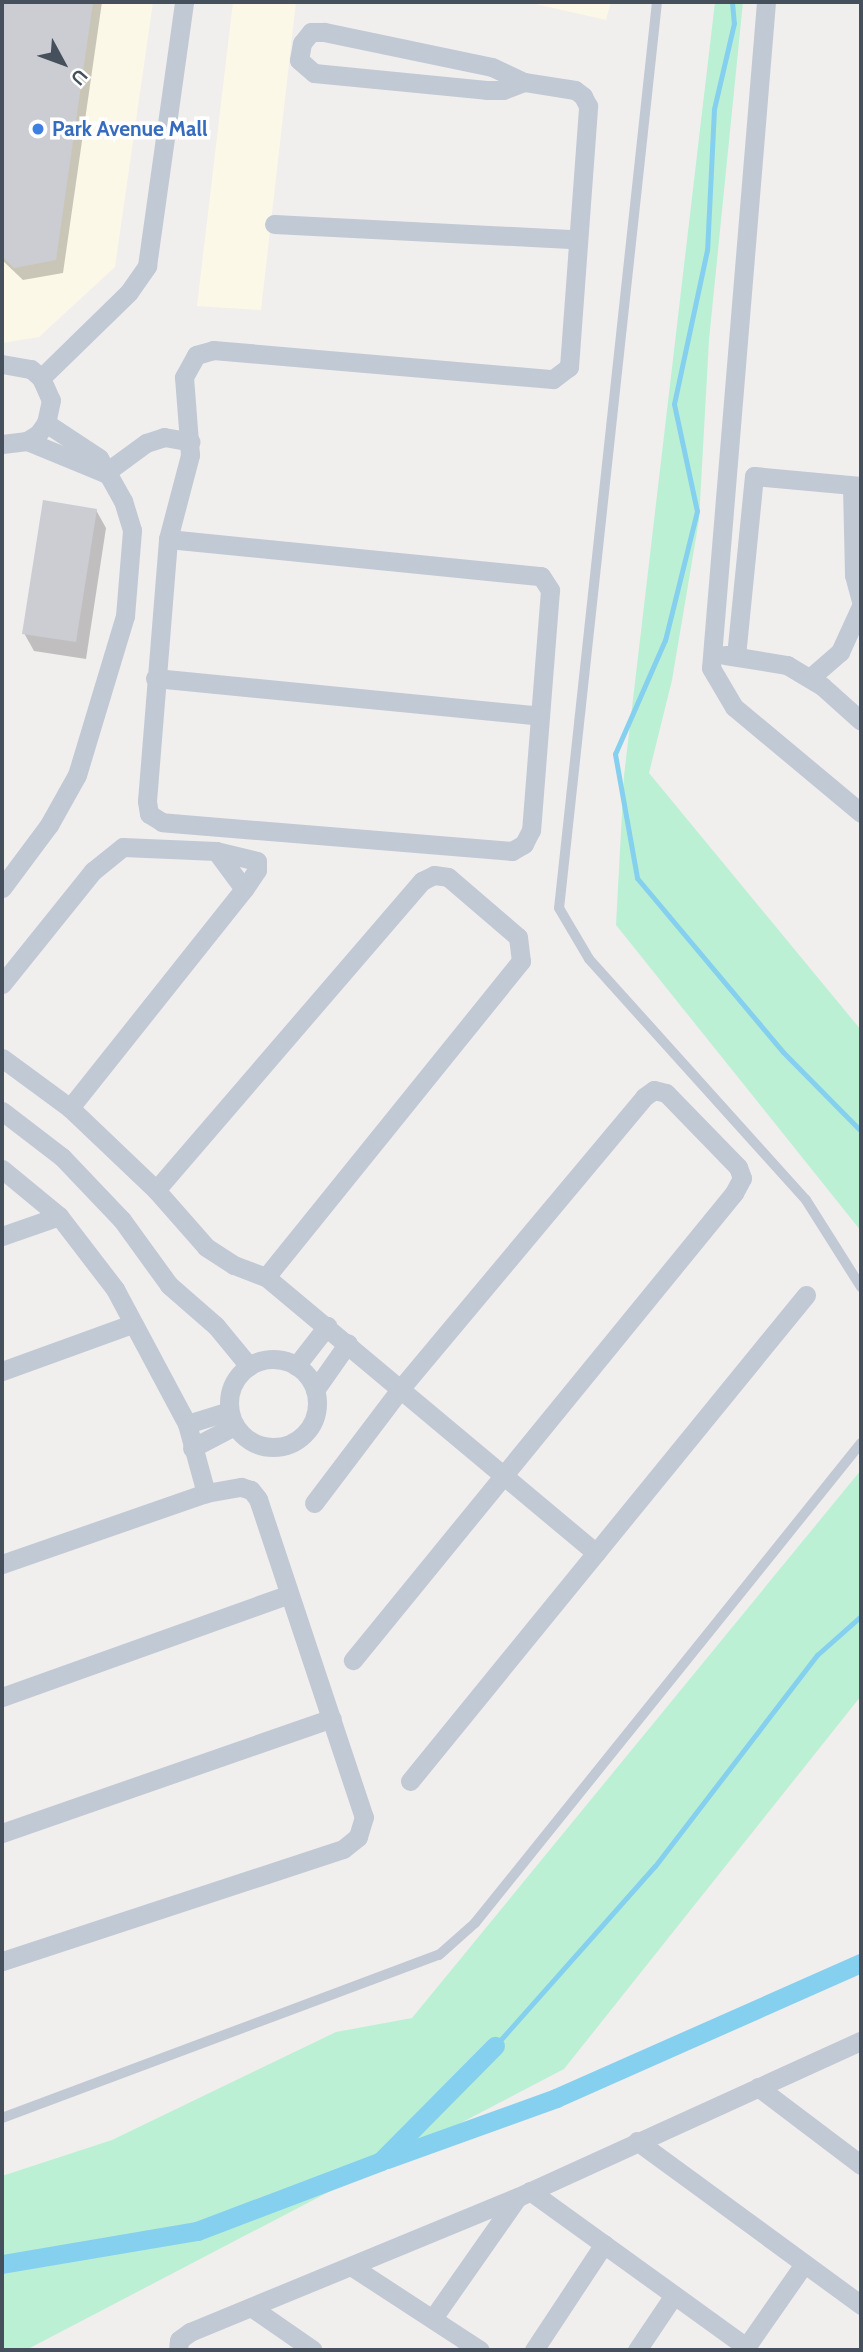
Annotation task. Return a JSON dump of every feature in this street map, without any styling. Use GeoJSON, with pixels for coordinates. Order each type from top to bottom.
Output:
{"type":"FeatureCollection","features":[{"type":"Feature","properties":{"kind":"street"},"geometry":{"type":"LineString","coordinates":[[41,378],[129,292],[147,266],[184,2]]}},
{"type":"Feature","properties":{"kind":"street"},"geometry":{"type":"LineString","coordinates":[[766,2],[710,653],[715,681],[734,707],[861,813]]}},
{"type":"Feature","properties":{"kind":"street"},"geometry":{"type":"LineString","coordinates":[[168,540],[541,576],[550,590],[531,830],[518,849],[162,822],[149,814],[147,801],[168,540],[191,442],[186,369],[196,355],[213,349],[560,376],[569,368],[575,239],[588,106],[575,90],[524,82],[492,68],[324,32],[306,37],[299,52],[301,66],[314,73],[486,90],[503,90],[524,82]]}},
{"type":"Feature","properties":{"kind":"street"},"geometry":{"type":"LineString","coordinates":[[274,224],[575,239]]}},
{"type":"Feature","properties":{"kind":"street"},"geometry":{"type":"LineString","coordinates":[[2,364],[18,364],[41,378],[51,400],[46,423],[27,441]]}},
{"type":"Feature","properties":{"kind":"street"},"geometry":{"type":"LineString","coordinates":[[2,888],[49,825],[77,775],[125,616],[132,530],[123,501],[99,458],[46,423]]}},
{"type":"Feature","properties":{"kind":"street"},"geometry":{"type":"LineString","coordinates":[[105,473],[146,443],[164,438],[191,442]]}},
{"type":"Feature","properties":{"kind":"street"},"geometry":{"type":"LineString","coordinates":[[2,444],[27,441],[105,473]]}},
{"type":"Feature","properties":{"kind":"street"},"geometry":{"type":"LineString","coordinates":[[736,656],[754,477],[857,486],[854,575],[861,603],[840,652],[810,678]]}},
{"type":"Feature","properties":{"kind":"street"},"geometry":{"type":"LineString","coordinates":[[710,653],[787,666],[810,678],[861,721]]}},
{"type":"Feature","properties":{"kind":"street"},"geometry":{"type":"LineString","coordinates":[[155,678],[540,716]]}},
{"type":"Feature","properties":{"kind":"street"},"geometry":{"type":"LineString","coordinates":[[2,984],[93,871],[115,850],[151,845],[216,851],[257,861],[257,870],[244,889],[70,1108]]}},
{"type":"Feature","properties":{"kind":"street"},"geometry":{"type":"LineString","coordinates":[[216,851],[244,889]]}},
{"type":"Feature","properties":{"kind":"street"},"geometry":{"type":"LineString","coordinates":[[156,1190],[422,881],[434,875],[448,877],[518,937],[521,961],[266,1276]]}},
{"type":"Feature","properties":{"kind":"street"},"geometry":{"type":"LineString","coordinates":[[2,1058],[70,1108],[156,1190],[206,1247],[234,1265],[266,1276],[596,1553]]}},
{"type":"Feature","properties":{"kind":"street"},"geometry":{"type":"LineString","coordinates":[[314,1503],[401,1388],[644,1097],[654,1090],[666,1093],[738,1167],[740,1183],[353,1660]]}},
{"type":"Feature","properties":{"kind":"street"},"geometry":{"type":"LineString","coordinates":[[2,1111],[62,1157],[122,1220],[169,1285],[216,1326],[249,1366]]}},
{"type":"Feature","properties":{"kind":"street"},"geometry":{"type":"LineString","coordinates":[[2,1169],[59,1216],[115,1289],[187,1424],[206,1493]]}},
{"type":"Feature","properties":{"kind":"street"},"geometry":{"type":"LineString","coordinates":[[2,1236],[59,1216]]}},
{"type":"Feature","properties":{"kind":"street"},"geometry":{"type":"LineString","coordinates":[[410,1781],[806,1295]]}},
{"type":"Feature","properties":{"kind":"street"},"geometry":{"type":"LineString","coordinates":[[2,1371],[132,1324]]}},
{"type":"Feature","properties":{"kind":"street"},"geometry":{"type":"LineString","coordinates":[[296,1366],[327,1326]]}},
{"type":"Feature","properties":{"kind":"street"},"geometry":{"type":"LineString","coordinates":[[315,1390],[296,1366],[273,1359],[249,1366],[232,1386],[232,1418],[255,1444],[276,1447],[297,1441],[314,1418],[315,1390],[348,1343]]}},
{"type":"Feature","properties":{"kind":"street"},"geometry":{"type":"LineString","coordinates":[[187,1424],[232,1418]]}},
{"type":"Feature","properties":{"kind":"street"},"geometry":{"type":"LineString","coordinates":[[192,1448],[232,1418]]}},
{"type":"Feature","properties":{"kind":"street"},"geometry":{"type":"LineString","coordinates":[[2,1564],[206,1493],[241,1487],[255,1493],[287,1595],[332,1718],[364,1817],[352,1844],[2,1961]]}},
{"type":"Feature","properties":{"kind":"street"},"geometry":{"type":"LineString","coordinates":[[2,1697],[287,1595]]}},
{"type":"Feature","properties":{"kind":"street"},"geometry":{"type":"LineString","coordinates":[[2,1833],[332,1718]]}},
{"type":"Feature","properties":{"kind":"street"},"geometry":{"type":"LineString","coordinates":[[178,2350],[179,2340],[190,2332],[524,2194],[861,2041]]}},
{"type":"Feature","properties":{"kind":"street"},"geometry":{"type":"LineString","coordinates":[[758,2087],[861,2165]]}},
{"type":"Feature","properties":{"kind":"street"},"geometry":{"type":"LineString","coordinates":[[637,2141],[861,2305]]}},
{"type":"Feature","properties":{"kind":"street"},"geometry":{"type":"LineString","coordinates":[[524,2194],[604,2244],[746,2349],[804,2264]]}},
{"type":"Feature","properties":{"kind":"street"},"geometry":{"type":"LineString","coordinates":[[433,2318],[524,2194]]}},
{"type":"Feature","properties":{"kind":"street"},"geometry":{"type":"LineString","coordinates":[[534,2350],[604,2244]]}},
{"type":"Feature","properties":{"kind":"street"},"geometry":{"type":"LineString","coordinates":[[351,2266],[480,2350]]}},
{"type":"Feature","properties":{"kind":"street"},"geometry":{"type":"LineString","coordinates":[[637,2350],[674,2295]]}},
{"type":"Feature","properties":{"kind":"street"},"geometry":{"type":"LineString","coordinates":[[251,2307],[313,2350]]}},
{"type":"Feature","properties":{"kind":"lane"},"geometry":{"type":"LineString","coordinates":[[657,2],[559,908],[589,959],[806,1199],[861,1287]]}},
{"type":"Feature","properties":{"kind":"lane"},"geometry":{"type":"LineString","coordinates":[[2,2118],[439,1955],[475,1923],[861,1443]]}},
{"type":"Feature","properties":{"kind":"shaded area"},"geometry":{"type":"Polygon","coordinates":[[[2,2],[153,2],[115,267],[39,337],[2,343],[2,2]]]}},
{"type":"Feature","properties":{"kind":"shaded area"},"geometry":{"type":"Polygon","coordinates":[[[233,2],[296,2],[261,310],[197,306],[233,2]]]}},
{"type":"Feature","properties":{"kind":"shaded area"},"geometry":{"type":"Polygon","coordinates":[[[527,2],[611,2],[606,20],[527,2]]]}},
{"type":"Feature","properties":{"kind":"green space"},"geometry":{"type":"Polygon","coordinates":[[[715,2],[743,2],[709,340],[699,520],[672,680],[649,773],[861,1030],[861,1231],[616,925],[624,776],[715,2]]]}},
{"type":"Feature","properties":{"kind":"green space"},"geometry":{"type":"Polygon","coordinates":[[[861,1470],[861,1696],[564,2069],[26,2350],[2,2350],[2,2176],[112,2140],[336,2032],[412,2018],[861,1470]]]}},
{"type":"Feature","properties":{"kind":"building","name":"Park Avenue Mall"},"geometry":{"type":"Polygon","coordinates":[[[2,2],[93,2],[56,260],[14,268],[2,256],[2,2]]]}},
{"type":"Feature","properties":{"kind":"building"},"geometry":{"type":"Polygon","coordinates":[[[43,500],[97,509],[76,642],[22,634],[43,500]]]}},
{"type":"Feature","properties":{"kind":"waterway"},"geometry":{"type":"LineString","coordinates":[[732,2],[734,23],[714,109],[707,250],[674,404],[697,511],[665,640],[615,754],[637,878],[783,1052],[861,1131]]}},
{"type":"Feature","properties":{"kind":"waterway"},"geometry":{"type":"LineString","coordinates":[[495,2046],[655,1866],[817,1655],[861,1616]]}},
{"type":"Feature","properties":{"kind":"waterway"},"geometry":{"type":"LineString","coordinates":[[387,2159],[556,2098],[861,1963]]}},
{"type":"Feature","properties":{"kind":"waterway"},"geometry":{"type":"LineString","coordinates":[[2,2264],[197,2231],[381,2161],[495,2046]]}},
{"type":"Feature","properties":{"kind":"place","name":"Park Avenue Mall"},"geometry":{"type":"Point","coordinates":[38,129]}}]}
